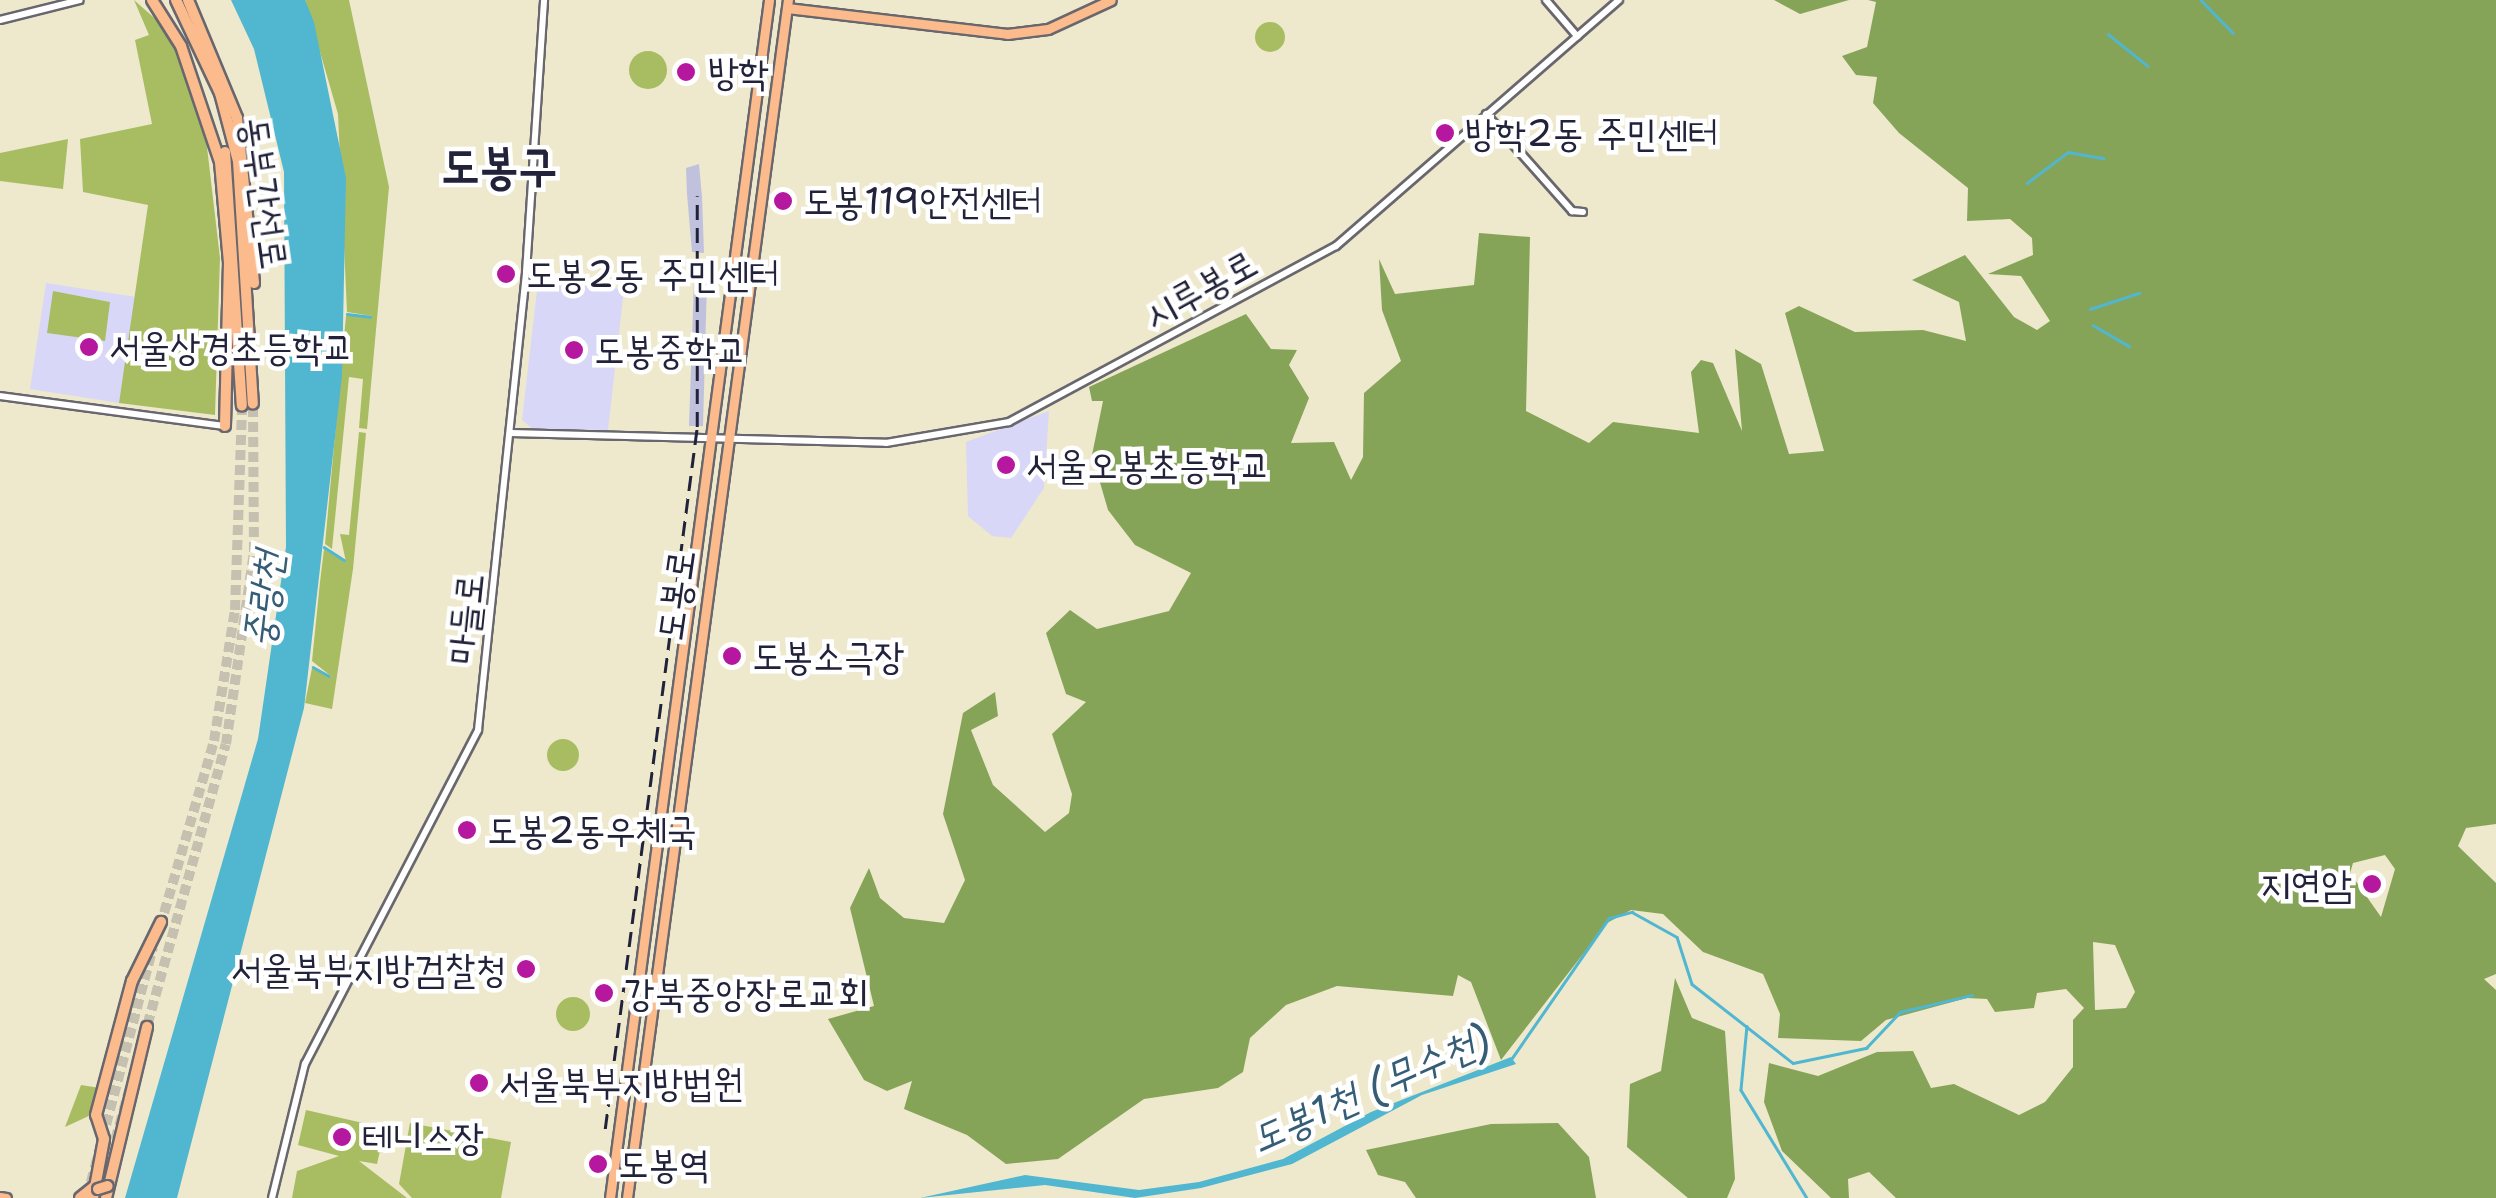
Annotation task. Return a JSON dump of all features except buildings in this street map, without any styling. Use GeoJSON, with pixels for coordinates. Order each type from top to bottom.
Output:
{"type":"FeatureCollection","features":[{"type":"Feature","properties":{"kind":"highway","name":"동부간선로"},"geometry":{"type":"LineString","coordinates":[[156,0],[176,24],[228,162],[248,405],[252,369],[238,161],[220,93],[176,0]]}},
{"type":"Feature","properties":{"kind":"highway"},"geometry":{"type":"LineString","coordinates":[[156,0],[181,46],[220,162],[230,262],[225,426]]}},
{"type":"Feature","properties":{"kind":"highway"},"geometry":{"type":"LineString","coordinates":[[188,0],[225,82],[246,165],[252,369]]}},
{"type":"Feature","properties":{"kind":"highway"},"geometry":{"type":"LineString","coordinates":[[100,1191],[99,1101],[132,981],[161,922]]}},
{"type":"Feature","properties":{"kind":"highway"},"geometry":{"type":"LineString","coordinates":[[100,1191],[147,1027]]}},
{"type":"Feature","properties":{"kind":"highway"},"geometry":{"type":"LineString","coordinates":[[80,1198],[100,1191]]}},
{"type":"Feature","properties":{"kind":"main road","name":"도봉로"},"geometry":{"type":"LineString","coordinates":[[610,1198],[768,0]]}},
{"type":"Feature","properties":{"kind":"main road"},"geometry":{"type":"LineString","coordinates":[[787,4],[1007,34],[1048,29],[1111,0]]}},
{"type":"Feature","properties":{"kind":"main road","name":"도봉로"},"geometry":{"type":"LineString","coordinates":[[627,1198],[787,4]]}},
{"type":"Feature","properties":{"kind":"street"},"geometry":{"type":"LineString","coordinates":[[0,20],[80,0]]}},
{"type":"Feature","properties":{"kind":"street","name":"마들로"},"geometry":{"type":"LineString","coordinates":[[272,1198],[305,1064],[478,730],[512,433],[544,0]]}},
{"type":"Feature","properties":{"kind":"street"},"geometry":{"type":"LineString","coordinates":[[1546,0],[1576,36]]}},
{"type":"Feature","properties":{"kind":"street","name":"시루봉로"},"geometry":{"type":"LineString","coordinates":[[512,433],[944,438],[1043,408],[1336,246],[1619,0]]}},
{"type":"Feature","properties":{"kind":"street"},"geometry":{"type":"LineString","coordinates":[[1486,114],[1572,212],[1583,212]]}},
{"type":"Feature","properties":{"kind":"street"},"geometry":{"type":"LineString","coordinates":[[0,396],[225,426]]}},
{"type":"Feature","properties":{"kind":"shaded area"},"geometry":{"type":"Polygon","coordinates":[[[699,164],[704,253],[692,252],[687,194],[686,168],[699,164]]]}},
{"type":"Feature","properties":{"kind":"shaded area"},"geometry":{"type":"Polygon","coordinates":[[[694,280],[707,281],[703,426],[689,426],[694,280]]]}},
{"type":"Feature","properties":{"kind":"shaded area","name":"도봉중학교"},"geometry":{"type":"Polygon","coordinates":[[[538,282],[624,289],[608,430],[533,429],[522,420],[538,282]]]}},
{"type":"Feature","properties":{"kind":"shaded area"},"geometry":{"type":"Polygon","coordinates":[[[46,283],[136,297],[119,403],[30,389],[46,283]]]}},
{"type":"Feature","properties":{"kind":"shaded area","name":"서울오봉초등학교"},"geometry":{"type":"Polygon","coordinates":[[[1049,411],[1044,488],[1011,538],[992,536],[968,516],[966,442],[1049,411]]]}},
{"type":"Feature","properties":{"kind":"green space"},"geometry":{"type":"Polygon","coordinates":[[[134,0],[168,30],[205,130],[220,258],[215,415],[119,403],[148,205],[83,192],[80,139],[152,124],[135,40],[149,35],[134,0]]]}},
{"type":"Feature","properties":{"kind":"green space"},"geometry":{"type":"Polygon","coordinates":[[[305,0],[349,0],[389,187],[367,429],[359,428],[363,379],[349,377],[332,549],[325,544],[346,316],[372,316],[347,312],[338,114],[305,0]]]}},
{"type":"Feature","properties":{"kind":"green space"},"geometry":{"type":"Polygon","coordinates":[[[1774,0],[1849,0],[1800,14],[1774,0]]]}},
{"type":"Feature","properties":{"kind":"green space"},"geometry":{"type":"Polygon","coordinates":[[[1868,0],[2496,0],[2496,824],[2466,828],[2458,846],[2496,883],[2496,974],[2484,979],[2496,990],[2496,1198],[1896,1198],[1869,1172],[1848,1179],[1849,1198],[1831,1198],[1782,1151],[1764,1102],[1769,1063],[1818,1076],[1877,1052],[1913,1051],[1931,1088],[1954,1084],[2019,1115],[2045,1102],[2073,1067],[2073,1020],[2084,1008],[2066,989],[2037,993],[2034,1008],[1995,1012],[1987,999],[1967,998],[1886,1020],[1861,1041],[1778,1038],[1780,1014],[1763,974],[1703,952],[1663,914],[1631,910],[1607,923],[1501,1060],[1471,982],[1458,975],[1453,996],[1337,986],[1286,1005],[1250,1038],[1243,1072],[1218,1088],[1144,1099],[1058,1159],[1006,1164],[967,1135],[904,1109],[912,1081],[887,1091],[864,1080],[828,1019],[874,1006],[850,908],[869,868],[880,898],[904,918],[944,923],[965,880],[943,814],[963,713],[995,692],[998,716],[971,730],[993,785],[1045,832],[1069,813],[1072,794],[1052,734],[1086,702],[1066,694],[1046,633],[1070,610],[1097,629],[1169,611],[1191,573],[1135,545],[1108,510],[1092,455],[1103,401],[1092,401],[1089,387],[1246,314],[1271,349],[1297,350],[1289,365],[1309,398],[1291,443],[1334,442],[1351,480],[1363,457],[1364,393],[1401,361],[1382,310],[1379,259],[1395,294],[1474,285],[1479,233],[1530,237],[1526,411],[1589,443],[1613,422],[1699,433],[1691,372],[1701,360],[1713,363],[1742,431],[1735,349],[1761,364],[1789,454],[1824,451],[1785,313],[1799,306],[1855,332],[1923,330],[1966,341],[1959,302],[1912,280],[1965,255],[2014,317],[2037,330],[2050,321],[2021,276],[1988,274],[2033,255],[2032,238],[2010,219],[1967,221],[1968,188],[1899,133],[1873,103],[1877,77],[1856,75],[1842,56],[1867,47],[1876,2],[1868,0]],[[2385,855],[2353,863],[2350,873],[2381,917],[2395,869],[2385,855]],[[2093,942],[2095,1010],[2126,1008],[2135,992],[2115,945],[2093,942]]]}},
{"type":"Feature","properties":{"kind":"green space"},"geometry":{"type":"Polygon","coordinates":[[[1270,22],[1281,26],[1285,37],[1281,48],[1270,52],[1259,48],[1255,37],[1259,26],[1270,22]]]}},
{"type":"Feature","properties":{"kind":"green space"},"geometry":{"type":"Polygon","coordinates":[[[648,51],[662,56],[667,70],[662,84],[648,89],[634,84],[629,70],[634,56],[648,51]]]}},
{"type":"Feature","properties":{"kind":"green space"},"geometry":{"type":"Polygon","coordinates":[[[68,139],[63,189],[0,181],[0,153],[68,139]]]}},
{"type":"Feature","properties":{"kind":"green space"},"geometry":{"type":"Polygon","coordinates":[[[53,291],[110,302],[105,341],[47,333],[53,291]]]}},
{"type":"Feature","properties":{"kind":"green space"},"geometry":{"type":"Polygon","coordinates":[[[359,432],[366,433],[353,569],[332,709],[305,703],[312,668],[332,677],[312,661],[320,582],[324,549],[346,562],[340,534],[349,535],[359,432]]]}},
{"type":"Feature","properties":{"kind":"green space"},"geometry":{"type":"Polygon","coordinates":[[[563,739],[574,744],[579,755],[574,766],[563,771],[552,766],[547,755],[552,744],[563,739]]]}},
{"type":"Feature","properties":{"kind":"green space"},"geometry":{"type":"Polygon","coordinates":[[[1675,978],[1692,1018],[1725,1031],[1735,1179],[1727,1198],[1688,1198],[1627,1147],[1630,1084],[1661,1071],[1675,978]]]}},
{"type":"Feature","properties":{"kind":"green space"},"geometry":{"type":"Polygon","coordinates":[[[573,997],[585,1002],[590,1014],[585,1026],[573,1031],[561,1026],[556,1014],[561,1002],[573,997]]]}},
{"type":"Feature","properties":{"kind":"green space"},"geometry":{"type":"Polygon","coordinates":[[[81,1085],[100,1088],[93,1114],[65,1127],[81,1085]]]}},
{"type":"Feature","properties":{"kind":"green space"},"geometry":{"type":"Polygon","coordinates":[[[306,1110],[385,1128],[377,1164],[359,1161],[407,1198],[292,1198],[297,1171],[339,1156],[298,1145],[306,1110]]]}},
{"type":"Feature","properties":{"kind":"green space"},"geometry":{"type":"Polygon","coordinates":[[[410,1123],[511,1142],[501,1198],[412,1198],[399,1184],[410,1123]]]}},
{"type":"Feature","properties":{"kind":"green space"},"geometry":{"type":"Polygon","coordinates":[[[1558,1123],[1589,1157],[1596,1198],[1416,1198],[1405,1182],[1378,1175],[1366,1150],[1491,1124],[1558,1123]]]}},
{"type":"Feature","properties":{"kind":"water","name":"중랑천"},"geometry":{"type":"Polygon","coordinates":[[[231,0],[305,0],[314,22],[346,178],[342,376],[304,708],[177,1198],[125,1198],[258,739],[286,547],[284,172],[254,49],[231,0]]]}},
{"type":"Feature","properties":{"kind":"water"},"geometry":{"type":"Polygon","coordinates":[[[1511,1057],[1516,1064],[1422,1095],[1292,1164],[1201,1188],[1135,1198],[1045,1185],[920,1198],[1025,1175],[1139,1190],[1199,1182],[1283,1159],[1371,1112],[1511,1057]]]}},
{"type":"Feature","properties":{"kind":"waterway"},"geometry":{"type":"LineString","coordinates":[[2201,0],[2233,33]]}},
{"type":"Feature","properties":{"kind":"waterway"},"geometry":{"type":"LineString","coordinates":[[2108,34],[2148,66]]}},
{"type":"Feature","properties":{"kind":"waterway"},"geometry":{"type":"LineString","coordinates":[[2027,183],[2068,152],[2103,158]]}},
{"type":"Feature","properties":{"kind":"waterway"},"geometry":{"type":"LineString","coordinates":[[2090,309],[2139,293]]}},
{"type":"Feature","properties":{"kind":"waterway"},"geometry":{"type":"LineString","coordinates":[[347,314],[370,317]]}},
{"type":"Feature","properties":{"kind":"waterway"},"geometry":{"type":"LineString","coordinates":[[2093,325],[2129,346]]}},
{"type":"Feature","properties":{"kind":"waterway"},"geometry":{"type":"LineString","coordinates":[[324,547],[344,560]]}},
{"type":"Feature","properties":{"kind":"waterway"},"geometry":{"type":"LineString","coordinates":[[313,667],[329,676]]}},
{"type":"Feature","properties":{"kind":"waterway","name":"도봉1천 (무수천)"},"geometry":{"type":"LineString","coordinates":[[1512,1058],[1609,918],[1632,912],[1677,937],[1692,984],[1793,1063],[1866,1048],[1900,1012],[1972,995]]}},
{"type":"Feature","properties":{"kind":"waterway"},"geometry":{"type":"LineString","coordinates":[[1747,1026],[1741,1090],[1807,1198]]}},
{"type":"Feature","properties":{"kind":"tunnel"},"geometry":{"type":"LineString","coordinates":[[99,1198],[226,744],[254,552],[253,404]]}},
{"type":"Feature","properties":{"kind":"tunnel"},"geometry":{"type":"LineString","coordinates":[[160,927],[214,741],[235,610],[242,405]]}},
{"type":"Feature","properties":{"kind":"tunnel"},"geometry":{"type":"LineString","coordinates":[[87,1197],[153,948]]}},
{"type":"Feature","properties":{"kind":"railway"},"geometry":{"type":"LineString","coordinates":[[605,1129],[697,427],[697,196]]}},
{"type":"Feature","properties":{"kind":"place","name":"방학"},"geometry":{"type":"Point","coordinates":[686,72]}},
{"type":"Feature","properties":{"kind":"place","name":"방학2동 주민센터"},"geometry":{"type":"Point","coordinates":[1445,133]}},
{"type":"Feature","properties":{"kind":"place","name":"도봉119안전센터"},"geometry":{"type":"Point","coordinates":[783,201]}},
{"type":"Feature","properties":{"kind":"place","name":"도봉2동 주민센터"},"geometry":{"type":"Point","coordinates":[506,274]}},
{"type":"Feature","properties":{"kind":"place","name":"서울상경초등학교"},"geometry":{"type":"Point","coordinates":[89,347]}},
{"type":"Feature","properties":{"kind":"place","name":"도봉중학교"},"geometry":{"type":"Point","coordinates":[574,350]}},
{"type":"Feature","properties":{"kind":"place","name":"서울오봉초등학교"},"geometry":{"type":"Point","coordinates":[1006,465]}},
{"type":"Feature","properties":{"kind":"place","name":"도봉소극장"},"geometry":{"type":"Point","coordinates":[732,656]}},
{"type":"Feature","properties":{"kind":"place","name":"도봉2동우체국"},"geometry":{"type":"Point","coordinates":[467,830]}},
{"type":"Feature","properties":{"kind":"place","name":"지연암"},"geometry":{"type":"Point","coordinates":[2372,884]}},
{"type":"Feature","properties":{"kind":"place","name":"서울북부지방검찰청"},"geometry":{"type":"Point","coordinates":[526,969]}},
{"type":"Feature","properties":{"kind":"place","name":"강북중앙장로교회"},"geometry":{"type":"Point","coordinates":[604,993]}},
{"type":"Feature","properties":{"kind":"place","name":"서울북부지방법원"},"geometry":{"type":"Point","coordinates":[479,1083]}},
{"type":"Feature","properties":{"kind":"place","name":"테니스장"},"geometry":{"type":"Point","coordinates":[342,1137]}},
{"type":"Feature","properties":{"kind":"place","name":"도봉역"},"geometry":{"type":"Point","coordinates":[598,1164]}},
{"type":"Feature","properties":{"kind":"district","name":"도봉구"},"geometry":{"type":"Point","coordinates":[499,166]}}]}
